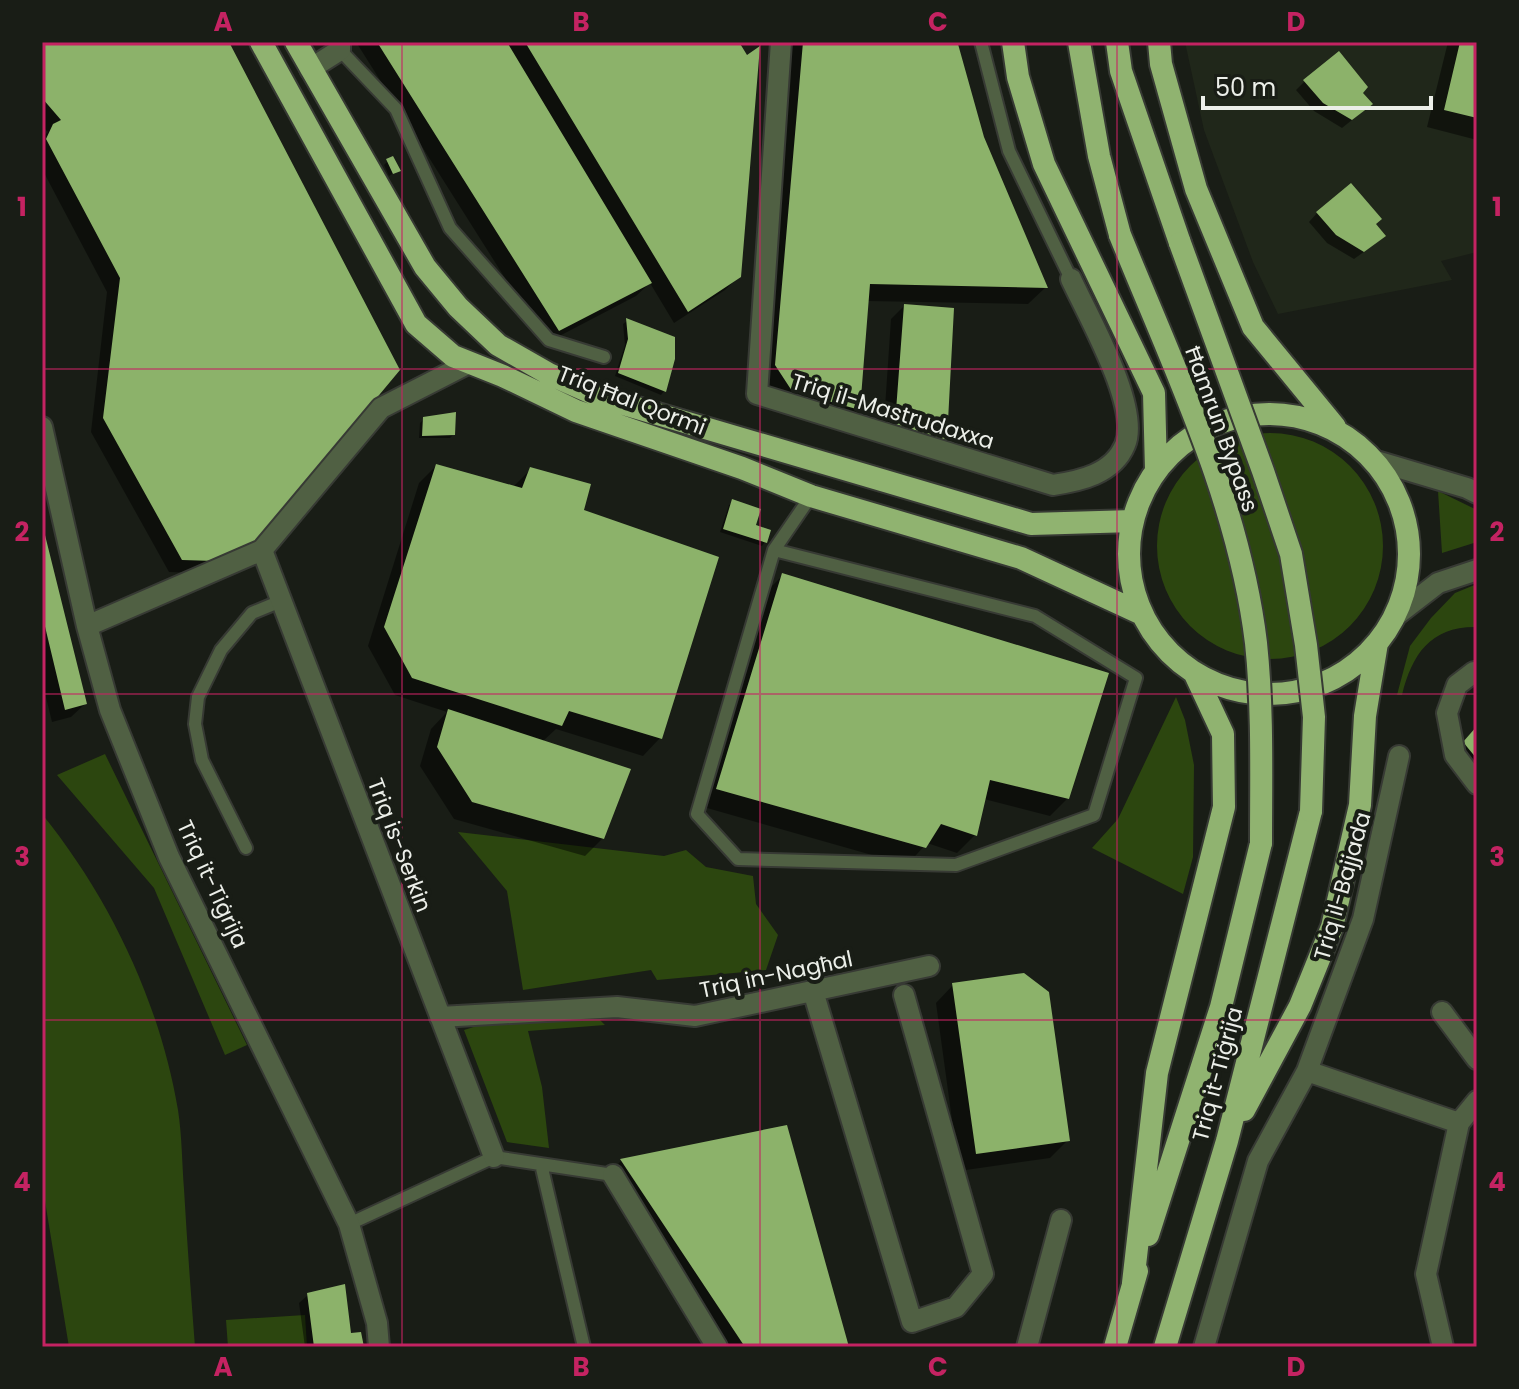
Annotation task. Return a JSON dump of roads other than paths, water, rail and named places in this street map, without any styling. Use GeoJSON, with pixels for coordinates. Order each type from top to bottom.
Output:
{"type":"FeatureCollection","features":[{"type":"Feature","properties":{"kind":"highway","name":"Triq Ħal Qormi"},"geometry":{"type":"LineString","coordinates":[[261,42],[416,324],[453,356],[576,411],[742,468],[811,496],[1021,558],[1142,614]]}},
{"type":"Feature","properties":{"kind":"highway","name":"Triq Ħal Qormi"},"geometry":{"type":"LineString","coordinates":[[296,42],[425,267],[458,307],[498,345],[549,374],[603,398],[1031,524],[1133,521]]}},
{"type":"Feature","properties":{"kind":"highway"},"geometry":{"type":"LineString","coordinates":[[1013,42],[1018,77],[1044,164],[1154,393],[1156,470]]}},
{"type":"Feature","properties":{"kind":"highway","name":"Ħamrun Bypass"},"geometry":{"type":"LineString","coordinates":[[1079,42],[1099,156],[1120,235],[1204,444],[1244,575],[1257,658],[1261,731],[1261,843]]}},
{"type":"Feature","properties":{"kind":"highway","name":"Ħamrun Bypass"},"geometry":{"type":"LineString","coordinates":[[1117,42],[1121,71],[1291,554],[1314,717],[1311,811]]}},
{"type":"Feature","properties":{"kind":"highway"},"geometry":{"type":"LineString","coordinates":[[1159,42],[1161,64],[1196,189],[1253,327],[1340,433],[1373,460],[1396,494],[1406,526],[1408,562],[1404,590],[1394,617],[1377,643],[1349,669],[1324,683],[1299,691],[1271,694],[1244,692],[1194,672],[1164,647],[1142,614],[1129,568],[1133,521],[1141,494],[1156,470],[1183,442],[1216,423],[1254,413],[1294,415],[1340,433]]}},
{"type":"Feature","properties":{"kind":"highway"},"geometry":{"type":"LineString","coordinates":[[1227,1141],[1300,1006],[1332,927],[1360,805],[1365,716],[1377,643]]}},
{"type":"Feature","properties":{"kind":"highway"},"geometry":{"type":"LineString","coordinates":[[1133,1283],[1157,1073],[1224,807],[1223,734],[1194,672]]}},
{"type":"Feature","properties":{"kind":"highway","name":"Triq it-Tiġrija"},"geometry":{"type":"LineString","coordinates":[[1165,1347],[1227,1141],[1311,811]]}},
{"type":"Feature","properties":{"kind":"highway","name":"Triq it-Tiġrija"},"geometry":{"type":"LineString","coordinates":[[1115,1347],[1221,1007],[1261,843]]}},
{"type":"Feature","properties":{"kind":"street","name":"Triq il-Mastrudaxxa"},"geometry":{"type":"LineString","coordinates":[[781,42],[757,394],[1053,485],[1080,481],[1107,468],[1126,445],[1128,410],[1118,380],[1071,279]]}},
{"type":"Feature","properties":{"kind":"street"},"geometry":{"type":"LineString","coordinates":[[310,69],[340,46]]}},
{"type":"Feature","properties":{"kind":"street"},"geometry":{"type":"LineString","coordinates":[[87,626],[262,550],[381,408],[469,363]]}},
{"type":"Feature","properties":{"kind":"street","name":"Triq it-Tiġrija"},"geometry":{"type":"LineString","coordinates":[[42,427],[45,457],[110,710],[169,857],[349,1224],[377,1323],[379,1347]]}},
{"type":"Feature","properties":{"kind":"street"},"geometry":{"type":"LineString","coordinates":[[1373,460],[1477,493]]}},
{"type":"Feature","properties":{"kind":"street","name":"Triq is-Serkin"},"geometry":{"type":"LineString","coordinates":[[262,550],[494,1157]]}},
{"type":"Feature","properties":{"kind":"street"},"geometry":{"type":"LineString","coordinates":[[1394,617],[1438,583],[1477,570]]}},
{"type":"Feature","properties":{"kind":"street"},"geometry":{"type":"LineString","coordinates":[[1477,673],[1474,672],[1457,685],[1447,713],[1455,755],[1477,784]]}},
{"type":"Feature","properties":{"kind":"street","name":"Triq il-Bajjada"},"geometry":{"type":"LineString","coordinates":[[1204,1347],[1258,1161],[1307,1071],[1363,919],[1399,756]]}},
{"type":"Feature","properties":{"kind":"street","name":"Triq in-Nagħal"},"geometry":{"type":"LineString","coordinates":[[440,1017],[617,1007],[695,1016],[929,966]]}},
{"type":"Feature","properties":{"kind":"street"},"geometry":{"type":"LineString","coordinates":[[813,991],[912,1322],[956,1307],[983,1274],[904,995]]}},
{"type":"Feature","properties":{"kind":"street"},"geometry":{"type":"LineString","coordinates":[[1442,1012],[1477,1059]]}},
{"type":"Feature","properties":{"kind":"street"},"geometry":{"type":"LineString","coordinates":[[1307,1071],[1459,1123]]}},
{"type":"Feature","properties":{"kind":"street"},"geometry":{"type":"LineString","coordinates":[[1443,1347],[1426,1274],[1459,1123],[1477,1101]]}},
{"type":"Feature","properties":{"kind":"street"},"geometry":{"type":"LineString","coordinates":[[613,1175],[717,1347]]}},
{"type":"Feature","properties":{"kind":"street"},"geometry":{"type":"LineString","coordinates":[[1027,1347],[1061,1220]]}},
{"type":"Feature","properties":{"kind":"lane"},"geometry":{"type":"LineString","coordinates":[[981,42],[1009,151],[1071,279]]}},
{"type":"Feature","properties":{"kind":"lane"},"geometry":{"type":"LineString","coordinates":[[340,46],[396,109],[450,228],[549,340],[604,357]]}},
{"type":"Feature","properties":{"kind":"lane"},"geometry":{"type":"LineString","coordinates":[[774,550],[1035,616],[1136,678],[1094,815],[956,865],[738,859],[697,814],[774,550],[811,496]]}},
{"type":"Feature","properties":{"kind":"lane"},"geometry":{"type":"LineString","coordinates":[[246,848],[202,760],[195,724],[198,697],[221,650],[252,613],[281,601]]}},
{"type":"Feature","properties":{"kind":"lane"},"geometry":{"type":"LineString","coordinates":[[349,1224],[494,1157],[613,1175]]}},
{"type":"Feature","properties":{"kind":"lane"},"geometry":{"type":"LineString","coordinates":[[541,1164],[584,1347]]}}]}
